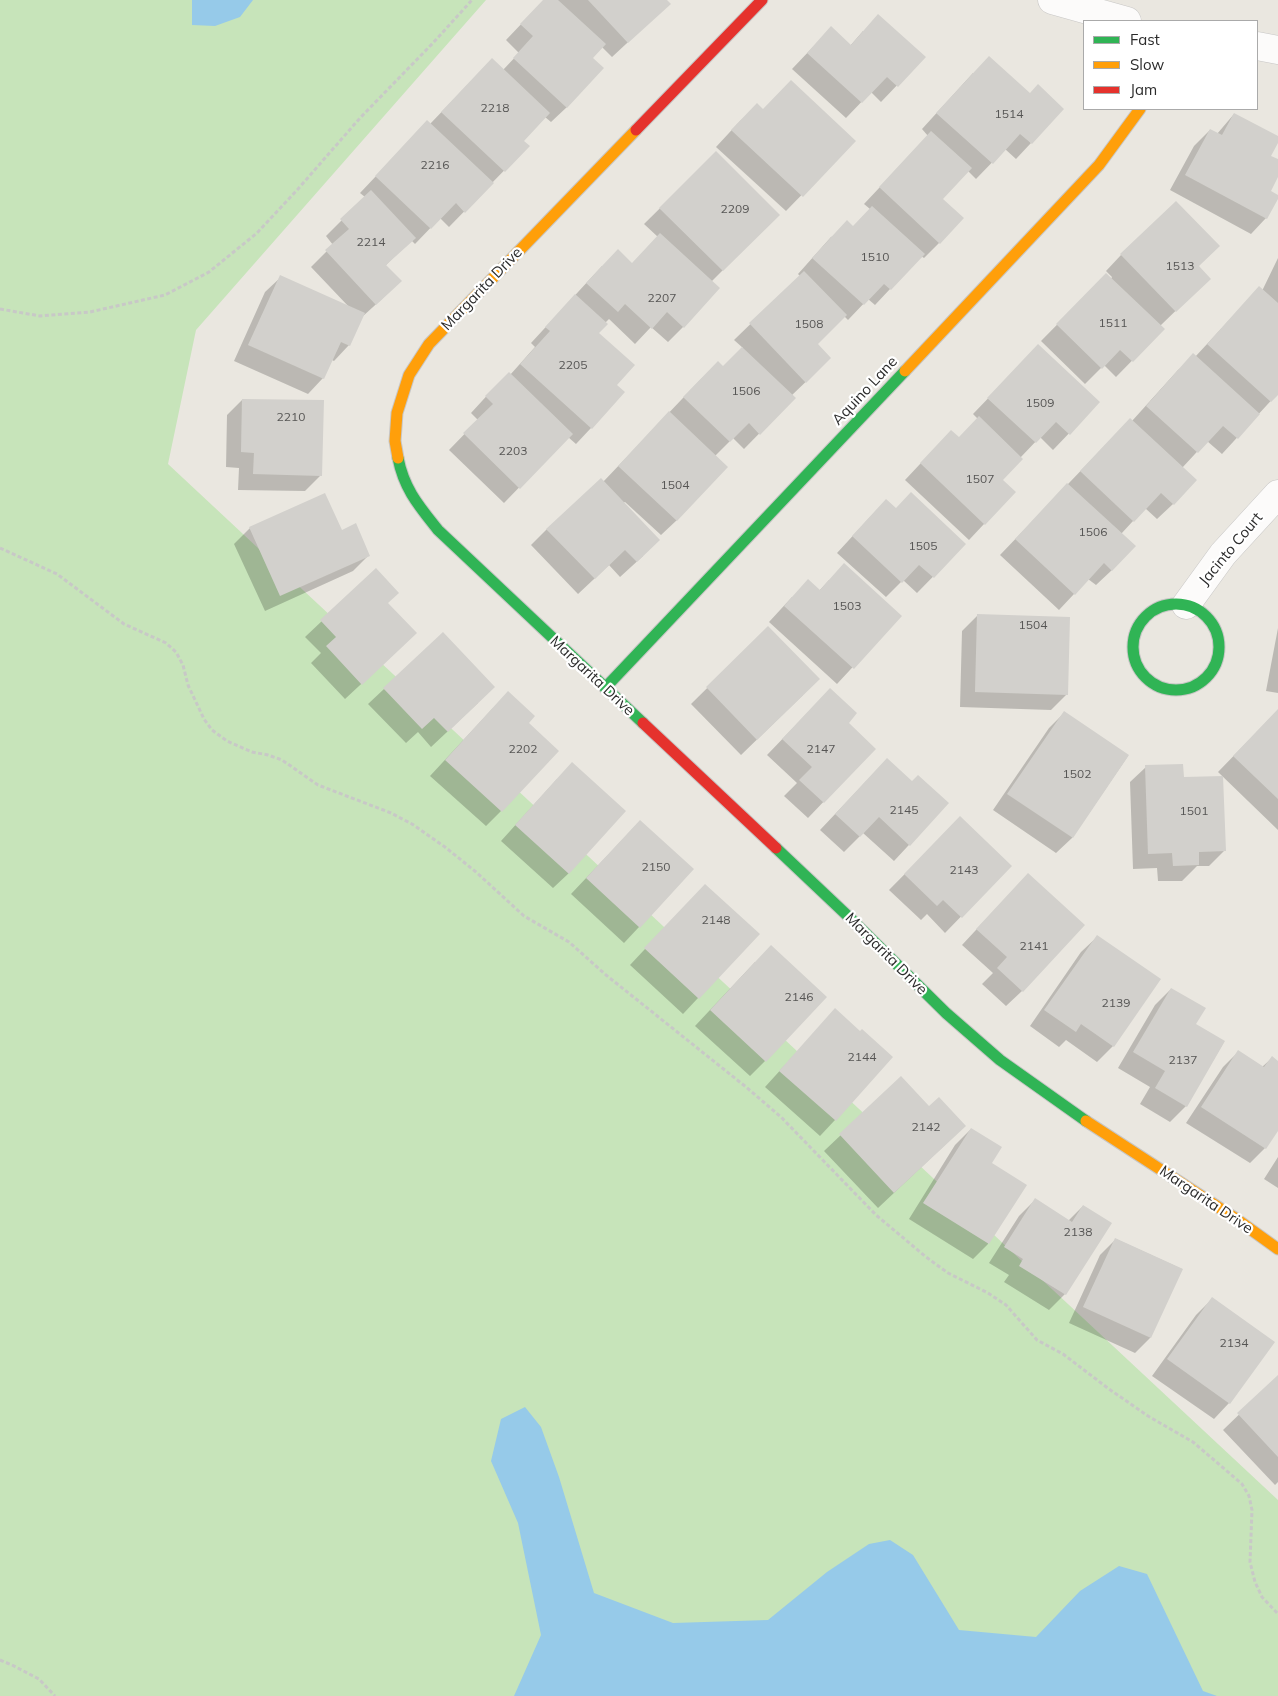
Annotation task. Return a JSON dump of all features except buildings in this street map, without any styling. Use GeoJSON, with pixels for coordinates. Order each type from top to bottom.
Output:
{"type":"FeatureCollection","features":[{"type":"Feature","properties":{"kind":"street","name":"Margarita Drive"},"geometry":{"type":"LineString","coordinates":[[762,0],[429,344],[409,375],[397,413],[395,441],[401,474],[413,499],[438,530],[851,919],[946,1013],[1000,1060],[1084,1119],[1235,1218],[1278,1249]]}},
{"type":"Feature","properties":{"kind":"street"},"geometry":{"type":"LineString","coordinates":[[1052,0],[1123,20]]}},
{"type":"Feature","properties":{"kind":"street"},"geometry":{"type":"LineString","coordinates":[[1258,46],[1278,50]]}},
{"type":"Feature","properties":{"kind":"street","name":"Aquino Lane"},"geometry":{"type":"LineString","coordinates":[[605,688],[1099,165],[1139,110]]}},
{"type":"Feature","properties":{"kind":"street","name":"Jacinto Court"},"geometry":{"type":"LineString","coordinates":[[1186,605],[1223,554],[1278,494]]}},
{"type":"Feature","properties":{"kind":"street"},"geometry":{"type":"LineString","coordinates":[[1173,604],[1186,605],[1200,611],[1211,622],[1218,635],[1220,650],[1216,664],[1208,677],[1196,686],[1181,690],[1166,689],[1153,684],[1143,675],[1136,663],[1133,650],[1134,636],[1139,624],[1154,610],[1173,604]]}},
{"type":"Feature","properties":{"kind":"path"},"geometry":{"type":"LineString","coordinates":[[0,309],[40,316],[90,312],[165,295],[209,272],[257,233],[360,118],[472,0]]}},
{"type":"Feature","properties":{"kind":"path"},"geometry":{"type":"LineString","coordinates":[[0,548],[57,574],[124,624],[166,642],[176,652],[183,665],[191,691],[204,719],[212,730],[227,741],[252,752],[282,760],[318,785],[412,824],[445,847],[476,872],[524,916],[569,942],[606,975],[746,1087],[781,1117],[876,1215],[926,1257],[948,1273],[988,1293],[1006,1305],[1036,1340],[1063,1354],[1148,1416],[1193,1442],[1242,1484],[1249,1496],[1252,1510],[1250,1562],[1254,1582],[1262,1597],[1278,1614]]}},
{"type":"Feature","properties":{"kind":"path"},"geometry":{"type":"LineString","coordinates":[[0,1660],[39,1679],[55,1696]]}},
{"type":"Feature","properties":{"kind":"green space"},"geometry":{"type":"Polygon","coordinates":[[[0,0],[486,0],[196,330],[168,464],[1278,1500],[1278,1696],[0,1696],[0,0]]]}},
{"type":"Feature","properties":{"kind":"water"},"geometry":{"type":"Polygon","coordinates":[[[192,0],[253,0],[240,17],[215,26],[192,25],[192,0]]]}},
{"type":"Feature","properties":{"kind":"water"},"geometry":{"type":"Polygon","coordinates":[[[525,1407],[541,1427],[559,1477],[594,1593],[673,1623],[768,1620],[827,1572],[869,1544],[890,1540],[913,1555],[959,1630],[1036,1637],[1080,1591],[1119,1566],[1147,1574],[1203,1691],[1217,1696],[514,1696],[541,1635],[518,1523],[491,1461],[501,1419],[525,1407]]]}},
{"type":"Feature","properties":{"kind":"traffic: fast"},"geometry":{"type":"LineString","coordinates":[[605,688],[905,371]]}},
{"type":"Feature","properties":{"kind":"traffic: fast"},"geometry":{"type":"LineString","coordinates":[[398,458],[408,488],[438,530],[643,723]]}},
{"type":"Feature","properties":{"kind":"traffic: fast"},"geometry":{"type":"LineString","coordinates":[[1176,604],[1192,607],[1200,611],[1212,623],[1216,631],[1219,647],[1216,663],[1212,671],[1200,683],[1192,687],[1176,690],[1160,687],[1152,683],[1140,671],[1136,663],[1133,647],[1136,631],[1140,623],[1152,611],[1160,607],[1176,604]]}},
{"type":"Feature","properties":{"kind":"traffic: fast"},"geometry":{"type":"LineString","coordinates":[[776,848],[946,1013],[1000,1060],[1086,1121]]}},
{"type":"Feature","properties":{"kind":"traffic: slow"},"geometry":{"type":"LineString","coordinates":[[905,371],[1099,165],[1139,110]]}},
{"type":"Feature","properties":{"kind":"traffic: slow"},"geometry":{"type":"LineString","coordinates":[[398,458],[395,441],[397,413],[409,375],[429,344],[636,130]]}},
{"type":"Feature","properties":{"kind":"traffic: slow"},"geometry":{"type":"LineString","coordinates":[[1086,1121],[1235,1218],[1278,1249]]}},
{"type":"Feature","properties":{"kind":"traffic: jam"},"geometry":{"type":"LineString","coordinates":[[636,130],[762,0]]}},
{"type":"Feature","properties":{"kind":"traffic: jam"},"geometry":{"type":"LineString","coordinates":[[643,723],[776,848]]}}]}
